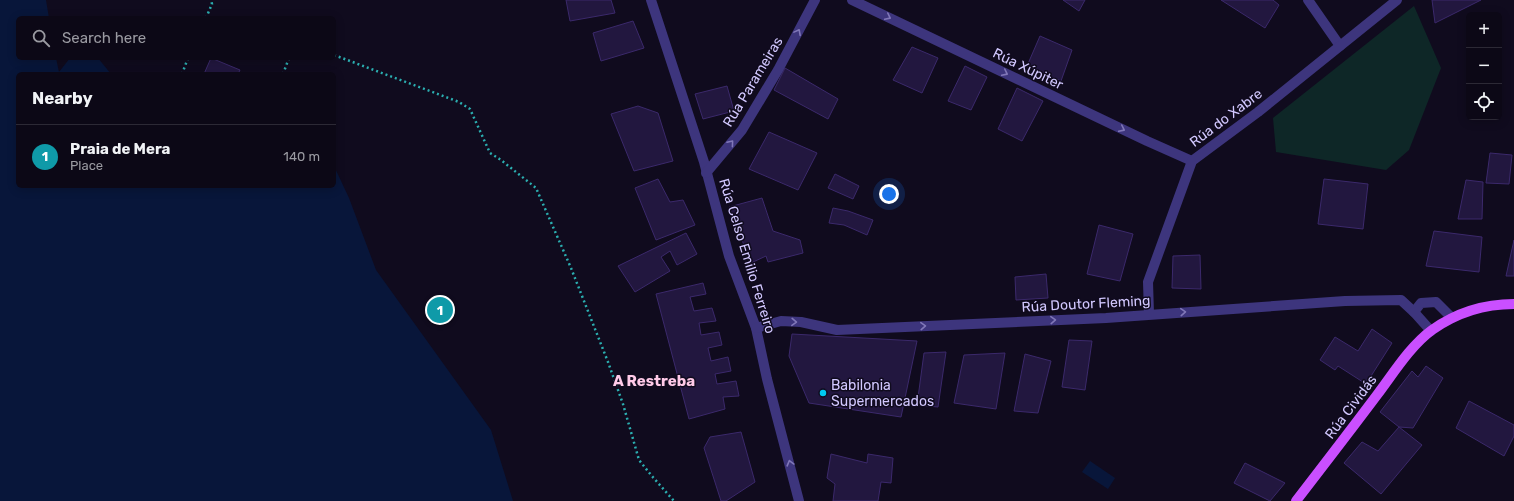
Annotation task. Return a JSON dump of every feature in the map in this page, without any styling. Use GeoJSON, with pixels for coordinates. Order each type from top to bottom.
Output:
{"type":"FeatureCollection","features":[{"type":"Feature","properties":{"kind":"main road"},"geometry":{"type":"LineString","coordinates":[[1431,331],[1452,318],[1469,311],[1501,304],[1514,304]]}},
{"type":"Feature","properties":{"kind":"main road","name":"Rúa Cividás"},"geometry":{"type":"LineString","coordinates":[[1296,501],[1406,357],[1431,331]]}},
{"type":"Feature","properties":{"kind":"street","name":"Rúa Celso Emilio Ferreiro"},"geometry":{"type":"LineString","coordinates":[[651,0],[706,173],[729,256],[756,328],[767,379],[799,501]]}},
{"type":"Feature","properties":{"kind":"street","name":"Rúa Parameiras"},"geometry":{"type":"LineString","coordinates":[[706,173],[742,130],[778,70],[815,0]]}},
{"type":"Feature","properties":{"kind":"street","name":"Rúa Xúpiter"},"geometry":{"type":"LineString","coordinates":[[852,0],[1140,138],[1192,161]]}},
{"type":"Feature","properties":{"kind":"street"},"geometry":{"type":"LineString","coordinates":[[1308,0],[1340,46]]}},
{"type":"Feature","properties":{"kind":"street","name":"Rúa do Xabre"},"geometry":{"type":"LineString","coordinates":[[1149,314],[1148,282],[1192,161],[1258,112],[1397,0]]}},
{"type":"Feature","properties":{"kind":"street","name":"Rúa Doutor Fleming"},"geometry":{"type":"LineString","coordinates":[[756,328],[781,322],[801,322],[837,330],[1106,318],[1345,301],[1401,300],[1431,331]]}},
{"type":"Feature","properties":{"kind":"street"},"geometry":{"type":"LineString","coordinates":[[1414,312],[1421,303],[1436,302],[1452,318]]}},
{"type":"Feature","properties":{"kind":"path"},"geometry":{"type":"LineString","coordinates":[[207,16],[212,4],[211,0]]}},
{"type":"Feature","properties":{"kind":"path"},"geometry":{"type":"LineString","coordinates":[[336,56],[459,102],[470,109],[490,153],[536,188],[571,268],[608,362],[623,404],[639,460],[674,501]]}},
{"type":"Feature","properties":{"kind":"path"},"geometry":{"type":"LineString","coordinates":[[183,72],[187,60]]}},
{"type":"Feature","properties":{"kind":"path"},"geometry":{"type":"LineString","coordinates":[[284,72],[288,60]]}},
{"type":"Feature","properties":{"kind":"green space"},"geometry":{"type":"Polygon","coordinates":[[[1414,6],[1441,68],[1409,150],[1386,170],[1276,152],[1273,118],[1414,6]]]}},
{"type":"Feature","properties":{"kind":"water"},"geometry":{"type":"Polygon","coordinates":[[[0,0],[46,0],[49,16],[16,16],[16,60],[56,60],[59,72],[16,72],[16,188],[336,188],[336,170],[349,198],[376,270],[491,430],[513,501],[0,501],[0,0]]]}},
{"type":"Feature","properties":{"kind":"water"},"geometry":{"type":"Polygon","coordinates":[[[68,60],[100,60],[109,72],[59,72],[68,60]]]}},
{"type":"Feature","properties":{"kind":"water"},"geometry":{"type":"Polygon","coordinates":[[[1090,461],[1115,478],[1108,489],[1082,472],[1090,461]]]}},
{"type":"Feature","properties":{"kind":"building"},"geometry":{"type":"Polygon","coordinates":[[[566,0],[611,0],[615,13],[570,21],[566,0]]]}},
{"type":"Feature","properties":{"kind":"building"},"geometry":{"type":"Polygon","coordinates":[[[1063,0],[1085,0],[1079,11],[1063,0]]]}},
{"type":"Feature","properties":{"kind":"building"},"geometry":{"type":"Polygon","coordinates":[[[1221,0],[1273,0],[1279,5],[1265,28],[1221,0]]]}},
{"type":"Feature","properties":{"kind":"building"},"geometry":{"type":"Polygon","coordinates":[[[1432,0],[1481,0],[1435,23],[1432,0]]]}},
{"type":"Feature","properties":{"kind":"building"},"geometry":{"type":"Polygon","coordinates":[[[633,21],[644,48],[601,61],[593,33],[633,21]]]}},
{"type":"Feature","properties":{"kind":"building"},"geometry":{"type":"Polygon","coordinates":[[[1040,36],[1072,50],[1061,81],[1027,66],[1040,36]]]}},
{"type":"Feature","properties":{"kind":"building"},"geometry":{"type":"Polygon","coordinates":[[[912,47],[938,58],[922,93],[893,80],[912,47]]]}},
{"type":"Feature","properties":{"kind":"building"},"geometry":{"type":"Polygon","coordinates":[[[210,60],[216,60],[240,70],[239,72],[205,72],[210,60]]]}},
{"type":"Feature","properties":{"kind":"building"},"geometry":{"type":"Polygon","coordinates":[[[965,66],[987,77],[971,110],[948,101],[965,66]]]}},
{"type":"Feature","properties":{"kind":"building"},"geometry":{"type":"Polygon","coordinates":[[[785,68],[838,99],[828,119],[774,90],[785,68]]]}},
{"type":"Feature","properties":{"kind":"building"},"geometry":{"type":"Polygon","coordinates":[[[727,86],[734,111],[703,119],[695,94],[727,86]]]}},
{"type":"Feature","properties":{"kind":"building"},"geometry":{"type":"Polygon","coordinates":[[[1017,88],[1043,101],[1022,141],[998,129],[1017,88]]]}},
{"type":"Feature","properties":{"kind":"building"},"geometry":{"type":"Polygon","coordinates":[[[638,106],[658,113],[673,161],[634,171],[611,114],[638,106]]]}},
{"type":"Feature","properties":{"kind":"building"},"geometry":{"type":"Polygon","coordinates":[[[769,132],[817,153],[798,190],[749,169],[769,132]]]}},
{"type":"Feature","properties":{"kind":"building"},"geometry":{"type":"Polygon","coordinates":[[[1490,153],[1512,155],[1509,184],[1486,183],[1490,153]]]}},
{"type":"Feature","properties":{"kind":"building"},"geometry":{"type":"Polygon","coordinates":[[[835,174],[859,186],[853,199],[828,188],[835,174]]]}},
{"type":"Feature","properties":{"kind":"building"},"geometry":{"type":"Polygon","coordinates":[[[658,179],[670,202],[683,200],[695,225],[656,240],[635,188],[658,179]]]}},
{"type":"Feature","properties":{"kind":"building"},"geometry":{"type":"Polygon","coordinates":[[[1324,179],[1368,184],[1363,229],[1318,224],[1324,179]]]}},
{"type":"Feature","properties":{"kind":"building"},"geometry":{"type":"Polygon","coordinates":[[[1466,180],[1483,182],[1482,219],[1458,219],[1466,180]]]}},
{"type":"Feature","properties":{"kind":"building"},"geometry":{"type":"Polygon","coordinates":[[[762,198],[773,231],[800,240],[803,253],[768,262],[766,256],[751,263],[729,207],[762,198]]]}},
{"type":"Feature","properties":{"kind":"building"},"geometry":{"type":"Polygon","coordinates":[[[833,208],[848,211],[873,220],[867,235],[844,225],[829,223],[833,208]]]}},
{"type":"Feature","properties":{"kind":"building"},"geometry":{"type":"Polygon","coordinates":[[[1099,225],[1133,234],[1120,281],[1087,274],[1099,225]]]}},
{"type":"Feature","properties":{"kind":"building"},"geometry":{"type":"Polygon","coordinates":[[[1434,231],[1482,237],[1479,272],[1426,266],[1434,231]]]}},
{"type":"Feature","properties":{"kind":"building"},"geometry":{"type":"Polygon","coordinates":[[[686,233],[697,254],[677,265],[670,251],[661,257],[670,271],[635,292],[618,266],[686,233]]]}},
{"type":"Feature","properties":{"kind":"building"},"geometry":{"type":"Polygon","coordinates":[[[1514,240],[1514,276],[1506,276],[1514,240]]]}},
{"type":"Feature","properties":{"kind":"building"},"geometry":{"type":"Polygon","coordinates":[[[1200,255],[1201,289],[1172,288],[1173,256],[1200,255]]]}},
{"type":"Feature","properties":{"kind":"building"},"geometry":{"type":"Polygon","coordinates":[[[1046,274],[1048,298],[1016,300],[1015,277],[1046,274]]]}},
{"type":"Feature","properties":{"kind":"building"},"geometry":{"type":"Polygon","coordinates":[[[703,283],[706,294],[690,297],[694,311],[712,308],[716,321],[699,323],[701,335],[719,332],[722,345],[708,348],[711,361],[728,357],[731,371],[715,374],[717,384],[736,381],[739,396],[723,397],[725,409],[689,419],[656,294],[703,283]]]}},
{"type":"Feature","properties":{"kind":"building"},"geometry":{"type":"Polygon","coordinates":[[[1372,329],[1392,343],[1366,384],[1338,366],[1335,370],[1320,360],[1335,337],[1358,351],[1372,329]]]}},
{"type":"Feature","properties":{"kind":"building"},"geometry":{"type":"Polygon","coordinates":[[[792,334],[917,341],[901,417],[809,403],[789,356],[792,334]]]}},
{"type":"Feature","properties":{"kind":"building"},"geometry":{"type":"Polygon","coordinates":[[[1069,340],[1092,341],[1085,390],[1062,387],[1069,340]]]}},
{"type":"Feature","properties":{"kind":"building"},"geometry":{"type":"Polygon","coordinates":[[[946,352],[938,407],[917,405],[924,353],[946,352]]]}},
{"type":"Feature","properties":{"kind":"building"},"geometry":{"type":"Polygon","coordinates":[[[1005,353],[996,409],[954,403],[964,355],[1005,353]]]}},
{"type":"Feature","properties":{"kind":"building"},"geometry":{"type":"Polygon","coordinates":[[[1025,354],[1051,361],[1038,413],[1014,411],[1025,354]]]}},
{"type":"Feature","properties":{"kind":"building"},"geometry":{"type":"Polygon","coordinates":[[[1426,366],[1443,378],[1413,428],[1399,427],[1380,412],[1412,371],[1418,377],[1426,366]]]}},
{"type":"Feature","properties":{"kind":"building"},"geometry":{"type":"Polygon","coordinates":[[[1469,401],[1514,425],[1514,436],[1504,456],[1456,428],[1469,401]]]}},
{"type":"Feature","properties":{"kind":"building"},"geometry":{"type":"Polygon","coordinates":[[[1399,427],[1422,445],[1381,494],[1344,463],[1362,442],[1378,451],[1399,427]]]}},
{"type":"Feature","properties":{"kind":"building"},"geometry":{"type":"Polygon","coordinates":[[[741,432],[755,482],[726,501],[721,501],[704,448],[710,437],[741,432]]]}},
{"type":"Feature","properties":{"kind":"building"},"geometry":{"type":"Polygon","coordinates":[[[831,454],[867,463],[868,454],[893,458],[891,483],[881,482],[878,501],[833,501],[835,484],[827,478],[831,454]]]}},
{"type":"Feature","properties":{"kind":"building"},"geometry":{"type":"Polygon","coordinates":[[[1245,463],[1285,483],[1270,501],[1234,483],[1245,463]]]}},
{"type":"Feature","properties":{"kind":"place","name":"Praia de Mera"},"geometry":{"type":"Point","coordinates":[440,310]}},
{"type":"Feature","properties":{"kind":"place","name":"Babilonia Supermercados"},"geometry":{"type":"Point","coordinates":[823,393]}},
{"type":"Feature","properties":{"kind":"district","name":"A Restreba"},"geometry":{"type":"Point","coordinates":[654,381]}}]}
